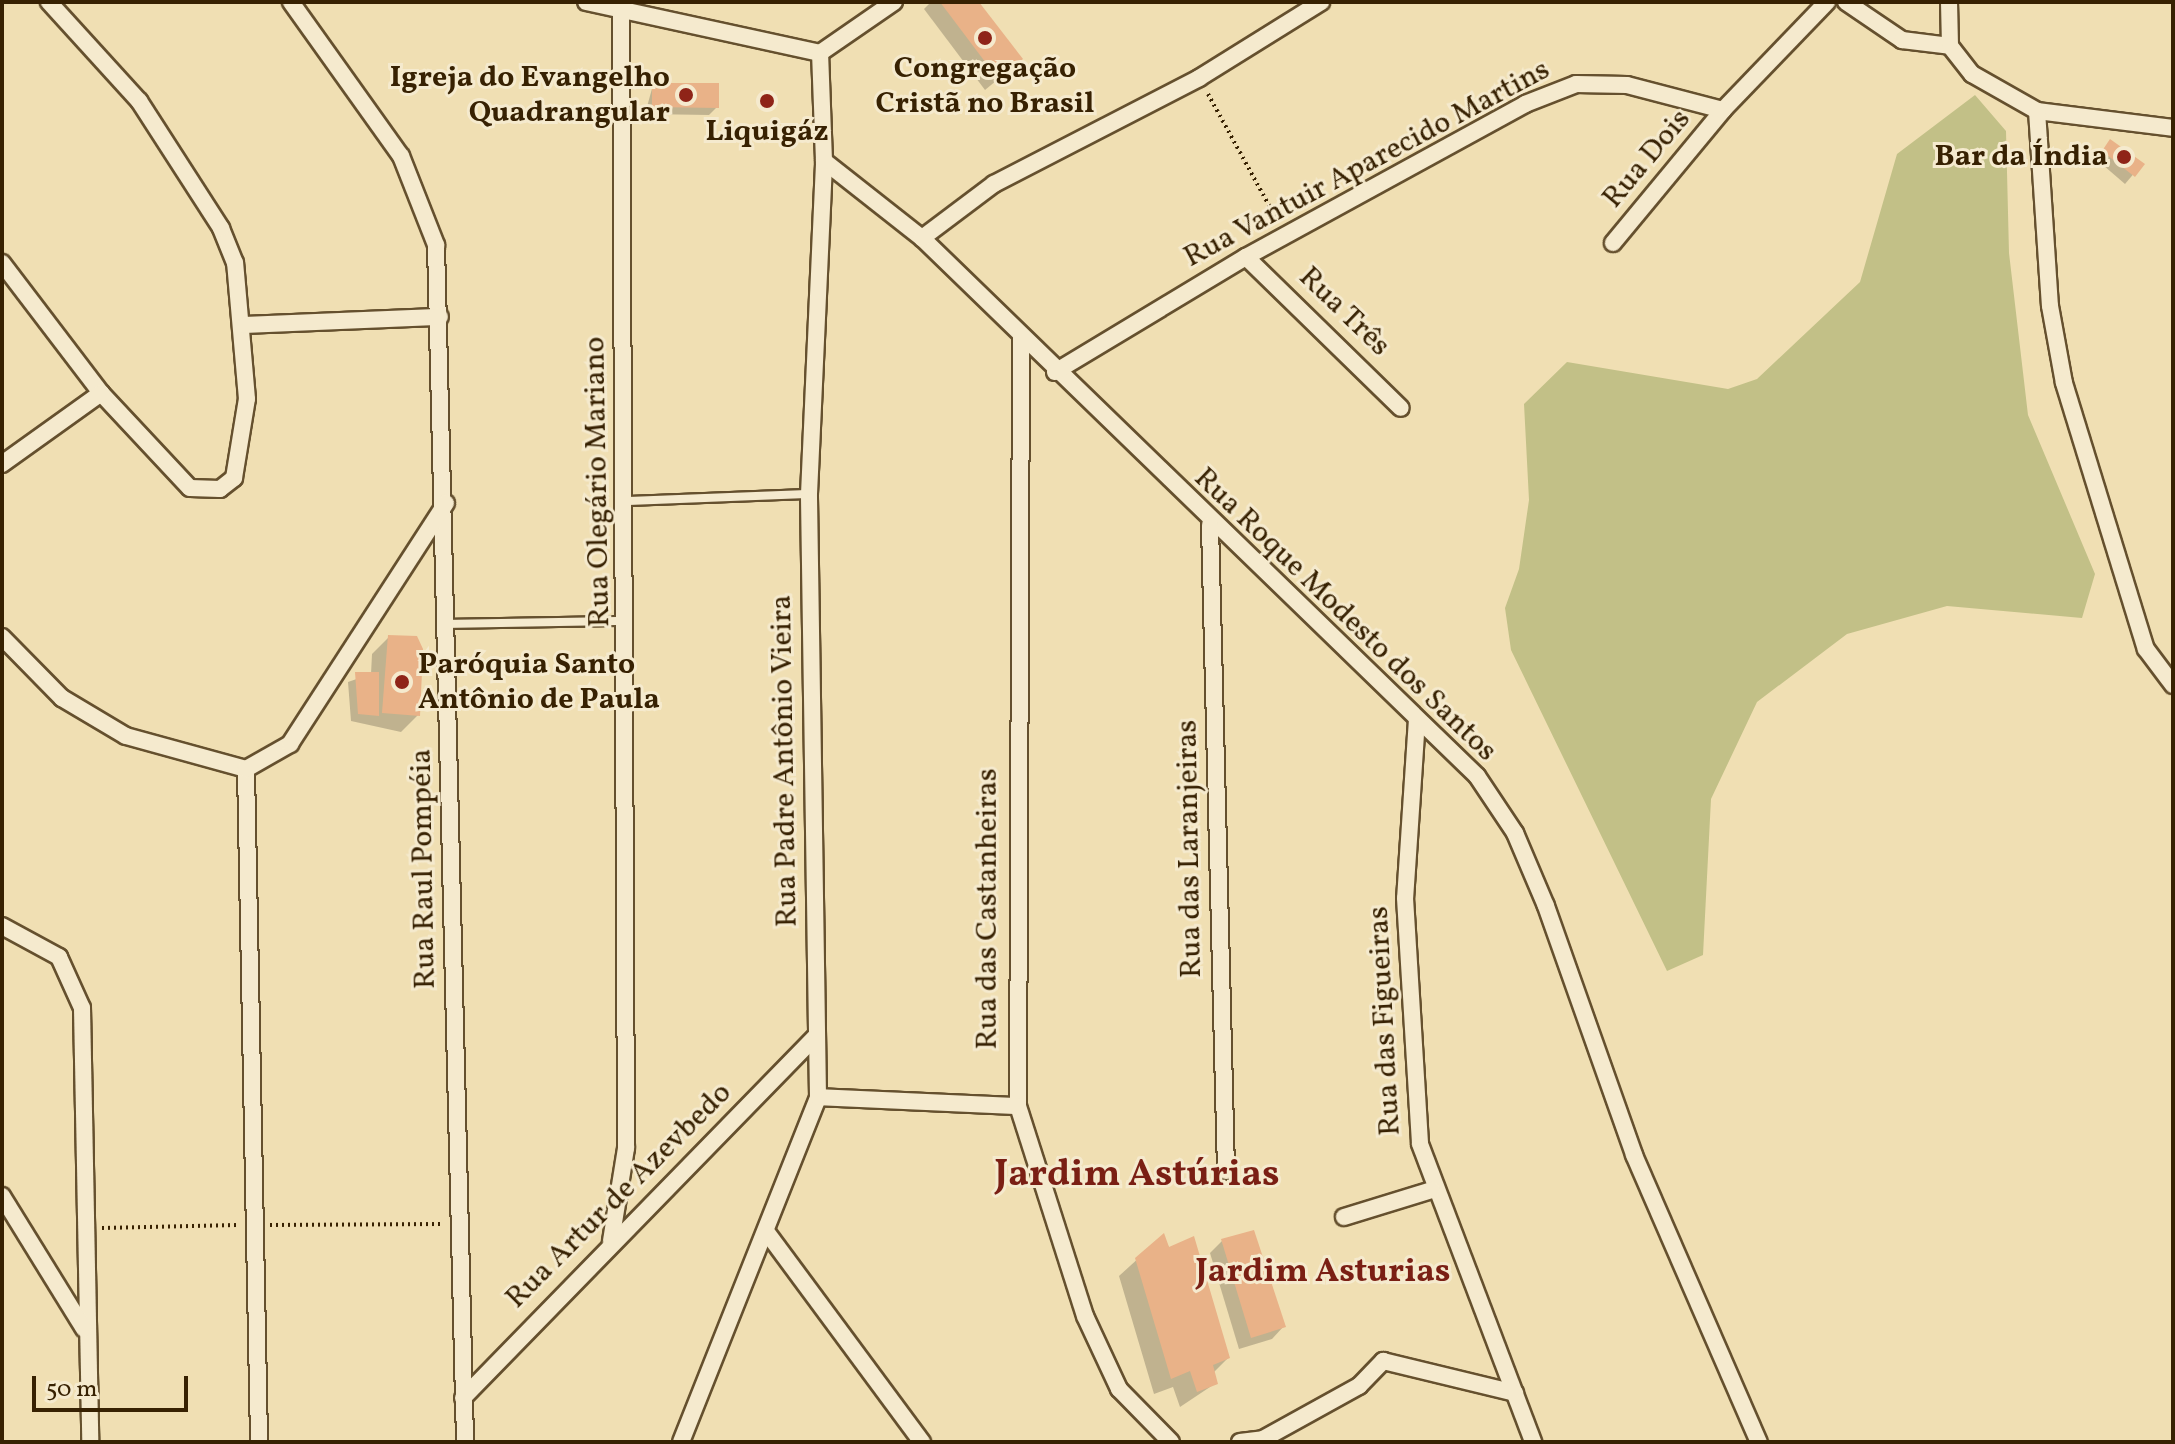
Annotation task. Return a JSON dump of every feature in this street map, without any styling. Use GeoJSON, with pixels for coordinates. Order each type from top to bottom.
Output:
{"type":"FeatureCollection","features":[{"type":"Feature","properties":{"kind":"street"},"geometry":{"type":"LineString","coordinates":[[2,263],[101,393],[190,488],[220,489],[242,461],[246,325],[221,228],[139,101],[49,2]]}},
{"type":"Feature","properties":{"kind":"street","name":"Rua Raul Pompéia"},"geometry":{"type":"LineString","coordinates":[[291,2],[401,156],[427,208],[440,317],[446,503],[465,1442]]}},
{"type":"Feature","properties":{"kind":"street"},"geometry":{"type":"LineString","coordinates":[[586,2],[820,53],[894,2]]}},
{"type":"Feature","properties":{"kind":"street"},"geometry":{"type":"LineString","coordinates":[[922,238],[994,184],[1199,78],[1321,2]]}},
{"type":"Feature","properties":{"kind":"street"},"geometry":{"type":"LineString","coordinates":[[1723,110],[1827,2]]}},
{"type":"Feature","properties":{"kind":"street"},"geometry":{"type":"LineString","coordinates":[[1846,2],[1902,40],[1950,46]]}},
{"type":"Feature","properties":{"kind":"street"},"geometry":{"type":"LineString","coordinates":[[1949,2],[1950,46],[1972,74],[2037,111],[2170,126]]}},
{"type":"Feature","properties":{"kind":"street","name":"Rua Olegário Mariano"},"geometry":{"type":"LineString","coordinates":[[611,1241],[626,1148],[628,621],[621,8]]}},
{"type":"Feature","properties":{"kind":"street","name":"Rua Padre Antônio Vieira"},"geometry":{"type":"LineString","coordinates":[[681,1442],[768,1234],[818,1097],[809,494],[824,161],[820,53]]}},
{"type":"Feature","properties":{"kind":"street","name":"Rua Vantuir Aparecido Martins"},"geometry":{"type":"LineString","coordinates":[[1055,372],[1246,257],[1576,84],[1627,85],[1723,110]]}},
{"type":"Feature","properties":{"kind":"street","name":"Rua Dois"},"geometry":{"type":"LineString","coordinates":[[1613,243],[1723,110]]}},
{"type":"Feature","properties":{"kind":"street"},"geometry":{"type":"LineString","coordinates":[[2037,111],[2061,370],[2146,649],[2173,685]]}},
{"type":"Feature","properties":{"kind":"street","name":"Rua Roque Modesto dos Santos"},"geometry":{"type":"LineString","coordinates":[[824,161],[922,238],[1210,525],[1477,776],[1515,833],[1629,1142],[1759,1442]]}},
{"type":"Feature","properties":{"kind":"street","name":"Rua Três"},"geometry":{"type":"LineString","coordinates":[[1246,257],[1401,408]]}},
{"type":"Feature","properties":{"kind":"street"},"geometry":{"type":"LineString","coordinates":[[246,325],[440,317]]}},
{"type":"Feature","properties":{"kind":"street","name":"Rua das Castanheiras"},"geometry":{"type":"LineString","coordinates":[[1021,336],[1018,1106],[1085,1316],[1119,1389],[1171,1442]]}},
{"type":"Feature","properties":{"kind":"street"},"geometry":{"type":"LineString","coordinates":[[2,464],[101,393]]}},
{"type":"Feature","properties":{"kind":"street"},"geometry":{"type":"LineString","coordinates":[[2,637],[62,698],[126,736],[246,769],[290,744],[446,503]]}},
{"type":"Feature","properties":{"kind":"street","name":"Rua das Laranjeiras"},"geometry":{"type":"LineString","coordinates":[[1210,525],[1226,1171]]}},
{"type":"Feature","properties":{"kind":"street","name":"Rua das Figueiras"},"geometry":{"type":"LineString","coordinates":[[1417,719],[1406,930],[1412,1087],[1432,1190],[1489,1313],[1533,1442]]}},
{"type":"Feature","properties":{"kind":"street"},"geometry":{"type":"LineString","coordinates":[[246,769],[259,1442]]}},
{"type":"Feature","properties":{"kind":"street"},"geometry":{"type":"LineString","coordinates":[[2,926],[59,957],[82,1008],[84,1329],[90,1442]]}},
{"type":"Feature","properties":{"kind":"street","name":"Rua Artur de Azevbedo"},"geometry":{"type":"LineString","coordinates":[[463,1398],[611,1241],[817,1035]]}},
{"type":"Feature","properties":{"kind":"street"},"geometry":{"type":"LineString","coordinates":[[818,1097],[1018,1106]]}},
{"type":"Feature","properties":{"kind":"street"},"geometry":{"type":"LineString","coordinates":[[1344,1217],[1432,1190]]}},
{"type":"Feature","properties":{"kind":"street"},"geometry":{"type":"LineString","coordinates":[[2,1196],[84,1329]]}},
{"type":"Feature","properties":{"kind":"street"},"geometry":{"type":"LineString","coordinates":[[768,1234],[922,1442]]}},
{"type":"Feature","properties":{"kind":"street"},"geometry":{"type":"LineString","coordinates":[[1240,1442],[1264,1440],[1359,1386],[1383,1361],[1515,1393]]}},
{"type":"Feature","properties":{"kind":"lane"},"geometry":{"type":"LineString","coordinates":[[626,501],[809,494]]}},
{"type":"Feature","properties":{"kind":"lane"},"geometry":{"type":"LineString","coordinates":[[447,624],[628,621]]}},
{"type":"Feature","properties":{"kind":"path"},"geometry":{"type":"LineString","coordinates":[[1199,78],[1285,236]]}},
{"type":"Feature","properties":{"kind":"shaded area"},"geometry":{"type":"Polygon","coordinates":[[[1975,95],[2006,131],[2009,253],[2028,415],[2095,574],[2082,618],[1947,606],[1847,634],[1757,702],[1711,799],[1703,955],[1667,971],[1511,650],[1505,608],[1519,569],[1529,500],[1524,404],[1567,362],[1728,389],[1757,379],[1860,282],[1897,154],[1975,95]]]}},
{"type":"Feature","properties":{"kind":"building","name":"Congregação Cristã no Brasil"},"geometry":{"type":"Polygon","coordinates":[[[940,2],[979,2],[1023,59],[998,79],[940,2]]]}},
{"type":"Feature","properties":{"kind":"building","name":"Igreja do Evangelho Quadrangular"},"geometry":{"type":"Polygon","coordinates":[[[652,83],[719,83],[719,108],[652,107],[652,83]]]}},
{"type":"Feature","properties":{"kind":"building","name":"Bar da Índia"},"geometry":{"type":"Polygon","coordinates":[[[2110,139],[2145,164],[2135,177],[2102,151],[2110,139]]]}},
{"type":"Feature","properties":{"kind":"building","name":"Paróquia Santo Antônio de Paula"},"geometry":{"type":"Polygon","coordinates":[[[388,635],[417,636],[423,649],[420,716],[382,713],[388,635]]]}},
{"type":"Feature","properties":{"kind":"building"},"geometry":{"type":"Polygon","coordinates":[[[355,672],[379,672],[379,716],[358,714],[355,672]]]}},
{"type":"Feature","properties":{"kind":"building"},"geometry":{"type":"Polygon","coordinates":[[[1254,1230],[1286,1327],[1251,1338],[1221,1239],[1254,1230]]]}},
{"type":"Feature","properties":{"kind":"building"},"geometry":{"type":"Polygon","coordinates":[[[1164,1233],[1169,1247],[1194,1236],[1230,1358],[1213,1365],[1218,1384],[1197,1392],[1190,1371],[1171,1379],[1135,1258],[1164,1233]]]}},
{"type":"Feature","properties":{"kind":"place","name":"Congregação Cristã no Brasil"},"geometry":{"type":"Point","coordinates":[985,38]}},
{"type":"Feature","properties":{"kind":"place","name":"Igreja do Evangelho Quadrangular"},"geometry":{"type":"Point","coordinates":[686,95]}},
{"type":"Feature","properties":{"kind":"place","name":"Liquigáz"},"geometry":{"type":"Point","coordinates":[767,101]}},
{"type":"Feature","properties":{"kind":"place","name":"Bar da Índia"},"geometry":{"type":"Point","coordinates":[2124,157]}},
{"type":"Feature","properties":{"kind":"place","name":"Paróquia Santo Antônio de Paula"},"geometry":{"type":"Point","coordinates":[402,682]}},
{"type":"Feature","properties":{"kind":"district","name":"Jardim Astúrias"},"geometry":{"type":"Point","coordinates":[1137,1176]}},
{"type":"Feature","properties":{"kind":"district","name":"Jardim Asturias"},"geometry":{"type":"Point","coordinates":[1323,1273]}}]}
